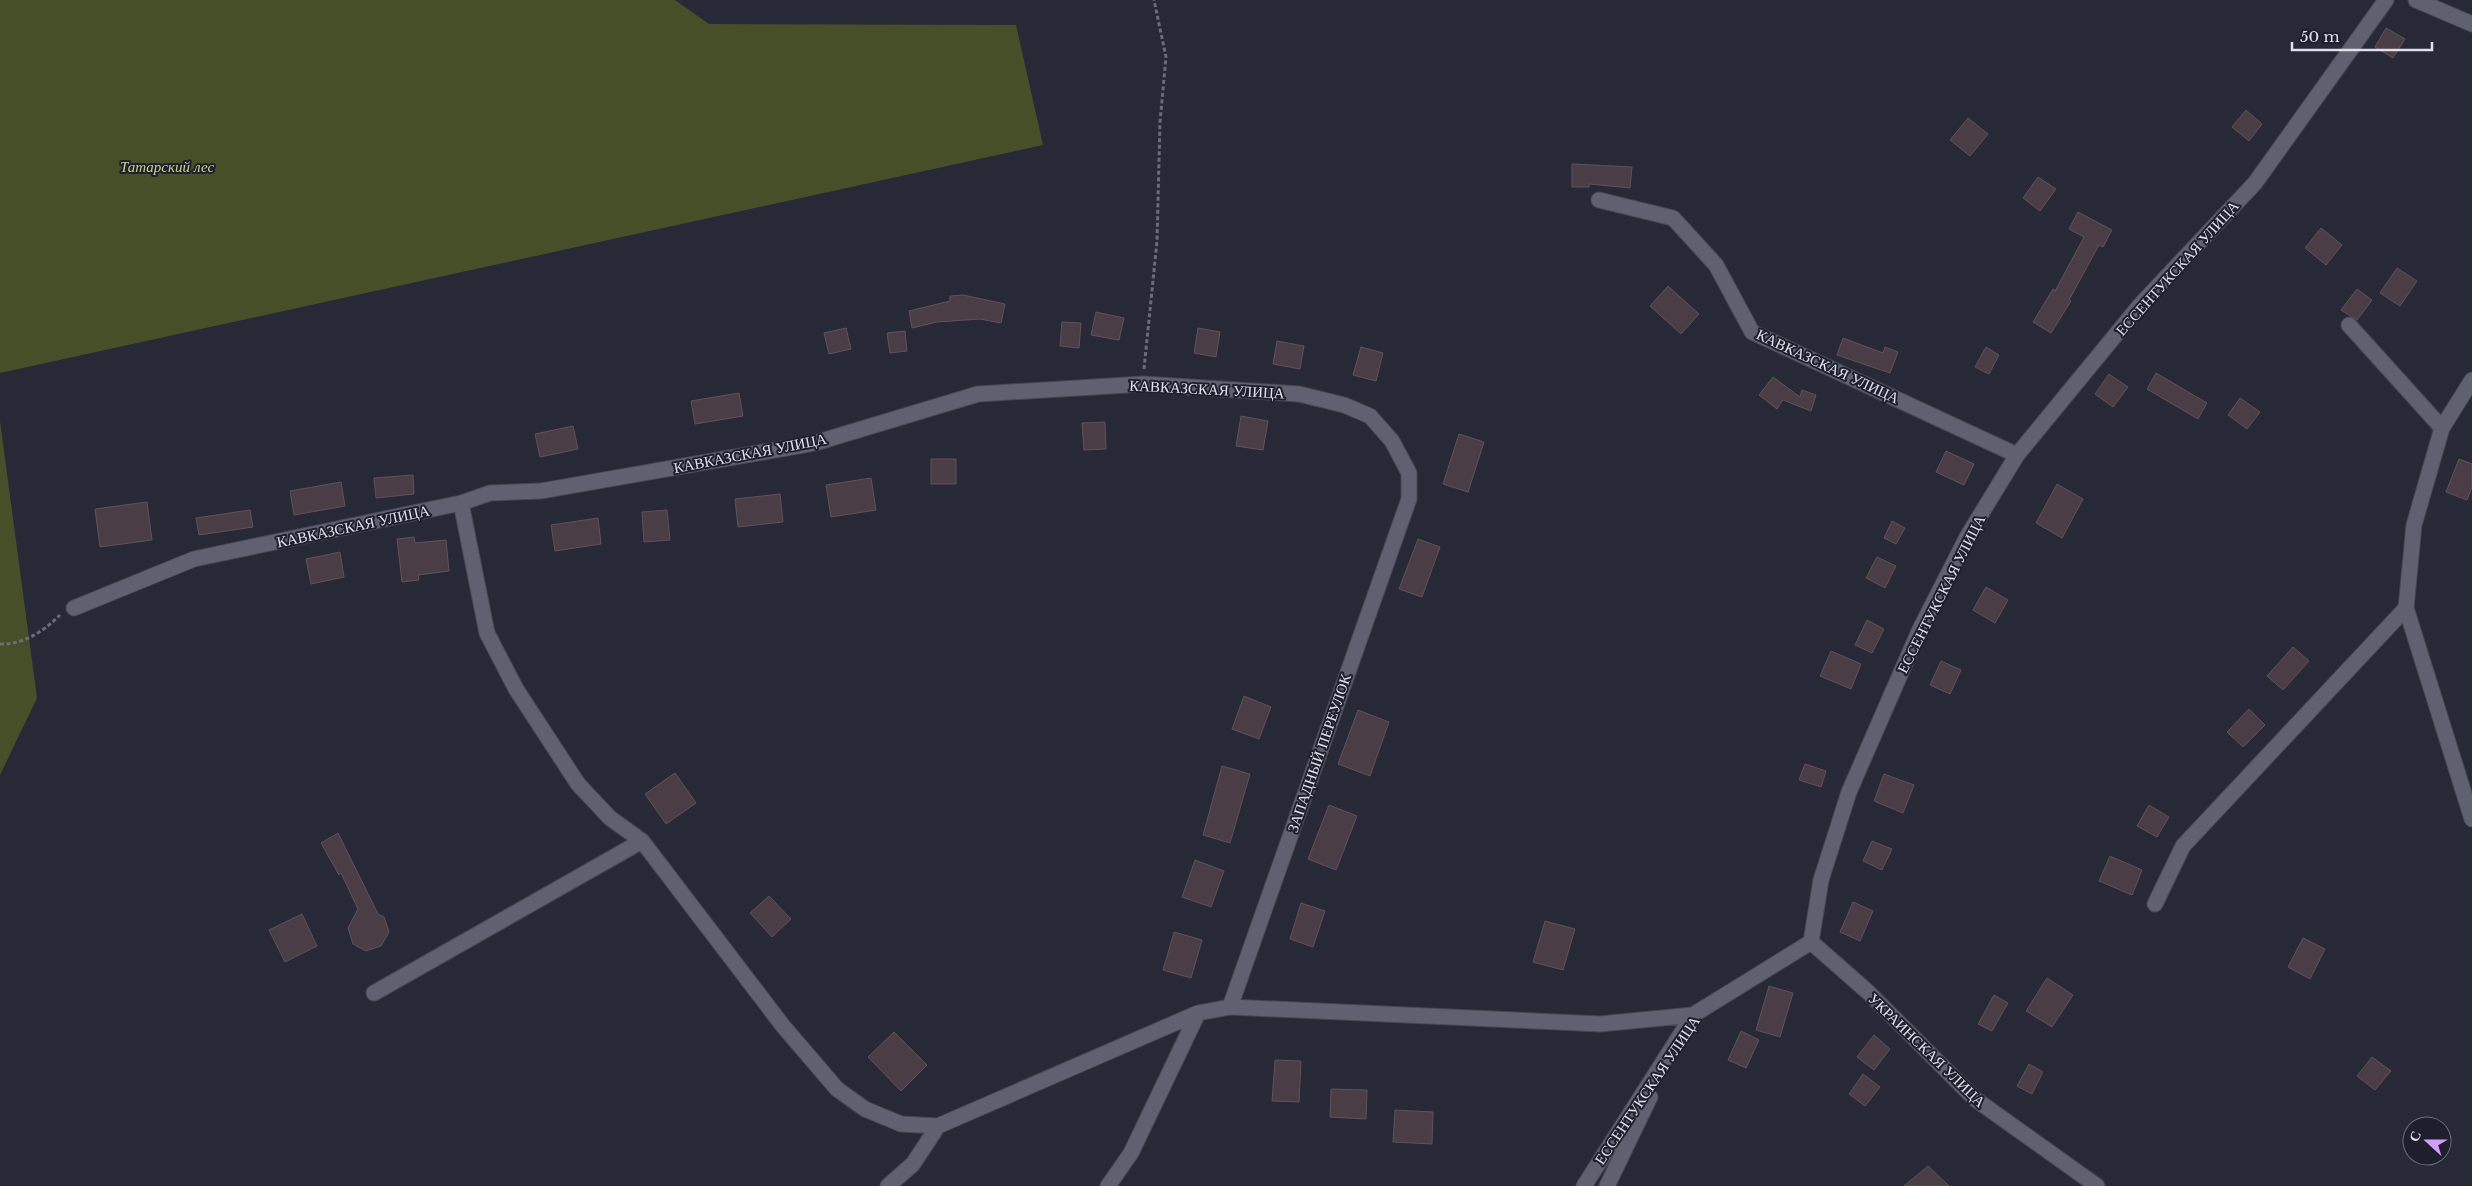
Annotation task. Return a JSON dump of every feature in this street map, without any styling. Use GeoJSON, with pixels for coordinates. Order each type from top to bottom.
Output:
{"type":"FeatureCollection","features":[{"type":"Feature","properties":{"kind":"street","name":"ЕССЕНТУКСКАЯ УЛИЦА"},"geometry":{"type":"LineString","coordinates":[[1584,1186],[1693,1015],[1811,942],[1821,880],[1849,792],[1920,629],[1967,537],[2017,455],[2141,304],[2254,183],[2386,0]]}},
{"type":"Feature","properties":{"kind":"street"},"geometry":{"type":"LineString","coordinates":[[2416,0],[2472,24]]}},
{"type":"Feature","properties":{"kind":"street","name":"КАВКАЗСКАЯ УЛИЦА"},"geometry":{"type":"LineString","coordinates":[[1599,200],[1673,218],[1716,265],[1752,332],[2017,455]]}},
{"type":"Feature","properties":{"kind":"street"},"geometry":{"type":"LineString","coordinates":[[2349,325],[2442,428]]}},
{"type":"Feature","properties":{"kind":"street"},"geometry":{"type":"LineString","coordinates":[[2472,380],[2442,428],[2414,525],[2406,608],[2472,819]]}},
{"type":"Feature","properties":{"kind":"street","name":"КАВКАЗСКАЯ УЛИЦА"},"geometry":{"type":"LineString","coordinates":[[74,608],[194,560],[461,503],[490,493],[541,492],[814,443],[978,394],[1143,384],[1299,394],[1344,405],[1370,416],[1392,441],[1409,473],[1409,499]]}},
{"type":"Feature","properties":{"kind":"street","name":"ЗАПАДНЫЙ ПЕРЕУЛОК"},"geometry":{"type":"LineString","coordinates":[[1230,1007],[1409,499]]}},
{"type":"Feature","properties":{"kind":"street"},"geometry":{"type":"LineString","coordinates":[[461,503],[487,633],[516,688],[578,784],[610,818],[642,841],[783,1026],[837,1089],[865,1109],[901,1124],[938,1126],[1198,1013],[1230,1007],[1600,1024],[1693,1015]]}},
{"type":"Feature","properties":{"kind":"street"},"geometry":{"type":"LineString","coordinates":[[2155,904],[2183,846],[2406,608]]}},
{"type":"Feature","properties":{"kind":"street"},"geometry":{"type":"LineString","coordinates":[[374,993],[642,841]]}},
{"type":"Feature","properties":{"kind":"street","name":"УКРАИНСКАЯ УЛИЦА"},"geometry":{"type":"LineString","coordinates":[[1811,942],[1868,992],[1975,1099],[2097,1186]]}},
{"type":"Feature","properties":{"kind":"street"},"geometry":{"type":"LineString","coordinates":[[1108,1186],[1131,1153],[1198,1013]]}},
{"type":"Feature","properties":{"kind":"street"},"geometry":{"type":"LineString","coordinates":[[1607,1186],[1660,1078],[1663,1061]]}},
{"type":"Feature","properties":{"kind":"street"},"geometry":{"type":"LineString","coordinates":[[888,1186],[913,1164],[938,1126]]}},
{"type":"Feature","properties":{"kind":"path"},"geometry":{"type":"LineString","coordinates":[[1143,384],[1157,241],[1160,122],[1166,57],[1154,0]]}},
{"type":"Feature","properties":{"kind":"path"},"geometry":{"type":"LineString","coordinates":[[0,644],[13,645],[46,629],[62,612],[74,608]]}},
{"type":"Feature","properties":{"kind":"green space","name":"Татарский лес"},"geometry":{"type":"Polygon","coordinates":[[[0,0],[675,0],[709,24],[1016,25],[1043,145],[0,373],[0,0]]]}},
{"type":"Feature","properties":{"kind":"green space"},"geometry":{"type":"Polygon","coordinates":[[[0,421],[37,698],[0,775],[0,421]]]}},
{"type":"Feature","properties":{"kind":"building"},"geometry":{"type":"Polygon","coordinates":[[[2386,28],[2405,39],[2393,58],[2375,47],[2386,28]]]}},
{"type":"Feature","properties":{"kind":"building"},"geometry":{"type":"Polygon","coordinates":[[[2246,110],[2262,124],[2249,141],[2232,127],[2246,110]]]}},
{"type":"Feature","properties":{"kind":"building"},"geometry":{"type":"Polygon","coordinates":[[[1968,118],[1988,134],[1970,156],[1950,140],[1968,118]]]}},
{"type":"Feature","properties":{"kind":"building"},"geometry":{"type":"Polygon","coordinates":[[[1572,164],[1632,167],[1630,188],[1589,184],[1589,187],[1572,187],[1572,164]]]}},
{"type":"Feature","properties":{"kind":"building"},"geometry":{"type":"Polygon","coordinates":[[[2038,177],[2056,189],[2040,211],[2023,198],[2038,177]]]}},
{"type":"Feature","properties":{"kind":"building"},"geometry":{"type":"Polygon","coordinates":[[[2078,212],[2112,230],[2103,247],[2099,245],[2069,300],[2071,301],[2051,333],[2033,322],[2053,289],[2055,291],[2084,237],[2069,229],[2078,212]]]}},
{"type":"Feature","properties":{"kind":"building"},"geometry":{"type":"Polygon","coordinates":[[[2321,228],[2342,245],[2326,265],[2305,248],[2321,228]]]}},
{"type":"Feature","properties":{"kind":"building"},"geometry":{"type":"Polygon","coordinates":[[[2397,268],[2417,281],[2400,306],[2380,293],[2397,268]]]}},
{"type":"Feature","properties":{"kind":"building"},"geometry":{"type":"Polygon","coordinates":[[[1668,286],[1699,314],[1681,334],[1650,306],[1668,286]]]}},
{"type":"Feature","properties":{"kind":"building"},"geometry":{"type":"Polygon","coordinates":[[[2357,289],[2372,300],[2357,320],[2341,310],[2357,289]]]}},
{"type":"Feature","properties":{"kind":"building"},"geometry":{"type":"Polygon","coordinates":[[[963,295],[1005,304],[1001,323],[980,319],[937,322],[912,328],[909,311],[950,301],[950,296],[963,295]]]}},
{"type":"Feature","properties":{"kind":"building"},"geometry":{"type":"Polygon","coordinates":[[[1096,312],[1124,318],[1119,340],[1091,335],[1096,312]]]}},
{"type":"Feature","properties":{"kind":"building"},"geometry":{"type":"Polygon","coordinates":[[[1062,322],[1081,323],[1079,348],[1060,346],[1062,322]]]}},
{"type":"Feature","properties":{"kind":"building"},"geometry":{"type":"Polygon","coordinates":[[[846,328],[851,349],[829,354],[824,333],[846,328]]]}},
{"type":"Feature","properties":{"kind":"building"},"geometry":{"type":"Polygon","coordinates":[[[1198,328],[1220,332],[1216,357],[1194,353],[1198,328]]]}},
{"type":"Feature","properties":{"kind":"building"},"geometry":{"type":"Polygon","coordinates":[[[905,331],[907,351],[890,353],[887,333],[905,331]]]}},
{"type":"Feature","properties":{"kind":"building"},"geometry":{"type":"Polygon","coordinates":[[[1843,338],[1883,353],[1885,347],[1898,352],[1890,373],[1837,355],[1843,338]]]}},
{"type":"Feature","properties":{"kind":"building"},"geometry":{"type":"Polygon","coordinates":[[[1277,341],[1304,346],[1300,369],[1273,364],[1277,341]]]}},
{"type":"Feature","properties":{"kind":"building"},"geometry":{"type":"Polygon","coordinates":[[[1361,347],[1383,353],[1376,381],[1353,375],[1361,347]]]}},
{"type":"Feature","properties":{"kind":"building"},"geometry":{"type":"Polygon","coordinates":[[[1986,347],[1999,355],[1989,374],[1975,367],[1986,347]]]}},
{"type":"Feature","properties":{"kind":"building"},"geometry":{"type":"Polygon","coordinates":[[[2156,373],[2207,403],[2198,419],[2147,389],[2156,373]]]}},
{"type":"Feature","properties":{"kind":"building"},"geometry":{"type":"Polygon","coordinates":[[[2109,374],[2128,387],[2113,407],[2095,394],[2109,374]]]}},
{"type":"Feature","properties":{"kind":"building"},"geometry":{"type":"Polygon","coordinates":[[[1773,377],[1800,397],[1802,390],[1816,395],[1811,411],[1783,400],[1777,409],[1759,395],[1773,377]]]}},
{"type":"Feature","properties":{"kind":"building"},"geometry":{"type":"Polygon","coordinates":[[[739,393],[743,416],[695,424],[691,401],[739,393]]]}},
{"type":"Feature","properties":{"kind":"building"},"geometry":{"type":"Polygon","coordinates":[[[2240,398],[2260,412],[2247,429],[2228,415],[2240,398]]]}},
{"type":"Feature","properties":{"kind":"building"},"geometry":{"type":"Polygon","coordinates":[[[1241,416],[1268,421],[1263,450],[1236,446],[1241,416]]]}},
{"type":"Feature","properties":{"kind":"building"},"geometry":{"type":"Polygon","coordinates":[[[1105,422],[1106,449],[1084,450],[1082,423],[1105,422]]]}},
{"type":"Feature","properties":{"kind":"building"},"geometry":{"type":"Polygon","coordinates":[[[573,426],[578,449],[540,457],[535,434],[573,426]]]}},
{"type":"Feature","properties":{"kind":"building"},"geometry":{"type":"Polygon","coordinates":[[[1459,434],[1484,442],[1468,492],[1443,484],[1459,434]]]}},
{"type":"Feature","properties":{"kind":"building"},"geometry":{"type":"Polygon","coordinates":[[[1946,451],[1974,464],[1964,485],[1936,472],[1946,451]]]}},
{"type":"Feature","properties":{"kind":"building"},"geometry":{"type":"Polygon","coordinates":[[[931,459],[956,459],[956,484],[931,484],[931,459]]]}},
{"type":"Feature","properties":{"kind":"building"},"geometry":{"type":"Polygon","coordinates":[[[2459,459],[2472,464],[2472,487],[2467,500],[2446,492],[2459,459]]]}},
{"type":"Feature","properties":{"kind":"building"},"geometry":{"type":"Polygon","coordinates":[[[413,475],[414,494],[376,498],[374,478],[413,475]]]}},
{"type":"Feature","properties":{"kind":"building"},"geometry":{"type":"Polygon","coordinates":[[[871,478],[876,510],[831,517],[826,485],[871,478]]]}},
{"type":"Feature","properties":{"kind":"building"},"geometry":{"type":"Polygon","coordinates":[[[341,482],[345,506],[294,515],[290,491],[341,482]]]}},
{"type":"Feature","properties":{"kind":"building"},"geometry":{"type":"Polygon","coordinates":[[[2057,484],[2083,499],[2062,538],[2036,523],[2057,484]]]}},
{"type":"Feature","properties":{"kind":"building"},"geometry":{"type":"Polygon","coordinates":[[[780,494],[783,522],[738,527],[735,499],[780,494]]]}},
{"type":"Feature","properties":{"kind":"building"},"geometry":{"type":"Polygon","coordinates":[[[147,502],[152,540],[100,547],[95,509],[147,502]]]}},
{"type":"Feature","properties":{"kind":"building"},"geometry":{"type":"Polygon","coordinates":[[[250,510],[253,527],[199,535],[196,518],[250,510]]]}},
{"type":"Feature","properties":{"kind":"building"},"geometry":{"type":"Polygon","coordinates":[[[667,510],[670,540],[644,542],[642,512],[667,510]]]}},
{"type":"Feature","properties":{"kind":"building"},"geometry":{"type":"Polygon","coordinates":[[[598,518],[601,544],[555,551],[551,525],[598,518]]]}},
{"type":"Feature","properties":{"kind":"building"},"geometry":{"type":"Polygon","coordinates":[[[1892,521],[1905,528],[1896,544],[1884,538],[1892,521]]]}},
{"type":"Feature","properties":{"kind":"building"},"geometry":{"type":"Polygon","coordinates":[[[414,537],[415,543],[446,540],[449,571],[418,575],[419,580],[402,582],[397,539],[414,537]]]}},
{"type":"Feature","properties":{"kind":"building"},"geometry":{"type":"Polygon","coordinates":[[[1418,539],[1440,547],[1422,597],[1399,589],[1418,539]]]}},
{"type":"Feature","properties":{"kind":"building"},"geometry":{"type":"Polygon","coordinates":[[[340,552],[344,577],[311,584],[306,559],[340,552]]]}},
{"type":"Feature","properties":{"kind":"building"},"geometry":{"type":"Polygon","coordinates":[[[1877,557],[1896,566],[1885,588],[1866,578],[1877,557]]]}},
{"type":"Feature","properties":{"kind":"building"},"geometry":{"type":"Polygon","coordinates":[[[1986,587],[2008,600],[1995,623],[1973,610],[1986,587]]]}},
{"type":"Feature","properties":{"kind":"building"},"geometry":{"type":"Polygon","coordinates":[[[1867,620],[1884,629],[1872,653],[1855,645],[1867,620]]]}},
{"type":"Feature","properties":{"kind":"building"},"geometry":{"type":"Polygon","coordinates":[[[2293,647],[2309,661],[2283,690],[2267,676],[2293,647]]]}},
{"type":"Feature","properties":{"kind":"building"},"geometry":{"type":"Polygon","coordinates":[[[1831,651],[1861,664],[1851,689],[1820,676],[1831,651]]]}},
{"type":"Feature","properties":{"kind":"building"},"geometry":{"type":"Polygon","coordinates":[[[1941,661],[1961,670],[1950,694],[1930,685],[1941,661]]]}},
{"type":"Feature","properties":{"kind":"building"},"geometry":{"type":"Polygon","coordinates":[[[1244,696],[1271,707],[1259,739],[1232,729],[1244,696]]]}},
{"type":"Feature","properties":{"kind":"building"},"geometry":{"type":"Polygon","coordinates":[[[2249,709],[2265,725],[2243,747],[2227,732],[2249,709]]]}},
{"type":"Feature","properties":{"kind":"building"},"geometry":{"type":"Polygon","coordinates":[[[1358,710],[1389,722],[1370,776],[1338,764],[1358,710]]]}},
{"type":"Feature","properties":{"kind":"building"},"geometry":{"type":"Polygon","coordinates":[[[1805,764],[1826,771],[1821,787],[1799,780],[1805,764]]]}},
{"type":"Feature","properties":{"kind":"building"},"geometry":{"type":"Polygon","coordinates":[[[1222,766],[1250,774],[1230,843],[1203,835],[1222,766]]]}},
{"type":"Feature","properties":{"kind":"building"},"geometry":{"type":"Polygon","coordinates":[[[675,773],[696,803],[666,824],[645,794],[675,773]]]}},
{"type":"Feature","properties":{"kind":"building"},"geometry":{"type":"Polygon","coordinates":[[[1884,774],[1914,785],[1903,813],[1874,801],[1884,774]]]}},
{"type":"Feature","properties":{"kind":"building"},"geometry":{"type":"Polygon","coordinates":[[[1329,805],[1357,816],[1336,870],[1308,859],[1329,805]]]}},
{"type":"Feature","properties":{"kind":"building"},"geometry":{"type":"Polygon","coordinates":[[[2149,805],[2169,817],[2157,837],[2137,826],[2149,805]]]}},
{"type":"Feature","properties":{"kind":"building"},"geometry":{"type":"Polygon","coordinates":[[[338,833],[378,914],[384,917],[389,932],[381,946],[366,951],[353,944],[348,928],[358,909],[341,873],[339,875],[321,843],[338,833]]]}},
{"type":"Feature","properties":{"kind":"building"},"geometry":{"type":"Polygon","coordinates":[[[1872,841],[1892,849],[1882,870],[1863,861],[1872,841]]]}},
{"type":"Feature","properties":{"kind":"building"},"geometry":{"type":"Polygon","coordinates":[[[2110,856],[2142,870],[2132,895],[2099,881],[2110,856]]]}},
{"type":"Feature","properties":{"kind":"building"},"geometry":{"type":"Polygon","coordinates":[[[1195,860],[1224,871],[1211,907],[1182,897],[1195,860]]]}},
{"type":"Feature","properties":{"kind":"building"},"geometry":{"type":"Polygon","coordinates":[[[769,896],[791,919],[772,937],[750,913],[769,896]]]}},
{"type":"Feature","properties":{"kind":"building"},"geometry":{"type":"Polygon","coordinates":[[[1853,902],[1873,911],[1860,941],[1840,932],[1853,902]]]}},
{"type":"Feature","properties":{"kind":"building"},"geometry":{"type":"Polygon","coordinates":[[[1301,903],[1325,911],[1313,947],[1290,939],[1301,903]]]}},
{"type":"Feature","properties":{"kind":"building"},"geometry":{"type":"Polygon","coordinates":[[[302,914],[317,946],[285,962],[269,930],[302,914]]]}},
{"type":"Feature","properties":{"kind":"building"},"geometry":{"type":"Polygon","coordinates":[[[1545,921],[1575,929],[1563,970],[1533,962],[1545,921]]]}},
{"type":"Feature","properties":{"kind":"building"},"geometry":{"type":"Polygon","coordinates":[[[1174,932],[1202,940],[1191,978],[1163,970],[1174,932]]]}},
{"type":"Feature","properties":{"kind":"building"},"geometry":{"type":"Polygon","coordinates":[[[2303,938],[2325,949],[2310,979],[2288,967],[2303,938]]]}},
{"type":"Feature","properties":{"kind":"building"},"geometry":{"type":"Polygon","coordinates":[[[2047,978],[2073,995],[2052,1027],[2026,1011],[2047,978]]]}},
{"type":"Feature","properties":{"kind":"building"},"geometry":{"type":"Polygon","coordinates":[[[1769,986],[1793,993],[1780,1037],[1756,1030],[1769,986]]]}},
{"type":"Feature","properties":{"kind":"building"},"geometry":{"type":"Polygon","coordinates":[[[1994,995],[2008,1003],[1992,1031],[1978,1024],[1994,995]]]}},
{"type":"Feature","properties":{"kind":"building"},"geometry":{"type":"Polygon","coordinates":[[[1741,1031],[1759,1040],[1746,1068],[1728,1060],[1741,1031]]]}},
{"type":"Feature","properties":{"kind":"building"},"geometry":{"type":"Polygon","coordinates":[[[894,1032],[927,1065],[901,1091],[868,1057],[894,1032]]]}},
{"type":"Feature","properties":{"kind":"building"},"geometry":{"type":"Polygon","coordinates":[[[1874,1035],[1890,1049],[1874,1070],[1857,1057],[1874,1035]]]}},
{"type":"Feature","properties":{"kind":"building"},"geometry":{"type":"Polygon","coordinates":[[[2372,1057],[2391,1071],[2375,1090],[2357,1076],[2372,1057]]]}},
{"type":"Feature","properties":{"kind":"building"},"geometry":{"type":"Polygon","coordinates":[[[1275,1060],[1301,1061],[1299,1102],[1272,1101],[1275,1060]]]}},
{"type":"Feature","properties":{"kind":"building"},"geometry":{"type":"Polygon","coordinates":[[[2029,1064],[2043,1072],[2032,1094],[2017,1086],[2029,1064]]]}},
{"type":"Feature","properties":{"kind":"building"},"geometry":{"type":"Polygon","coordinates":[[[1863,1074],[1880,1087],[1865,1106],[1849,1094],[1863,1074]]]}},
{"type":"Feature","properties":{"kind":"building"},"geometry":{"type":"Polygon","coordinates":[[[1331,1089],[1367,1090],[1366,1119],[1330,1117],[1331,1089]]]}},
{"type":"Feature","properties":{"kind":"building"},"geometry":{"type":"Polygon","coordinates":[[[1395,1110],[1433,1112],[1432,1144],[1393,1142],[1395,1110]]]}},
{"type":"Feature","properties":{"kind":"building"},"geometry":{"type":"Polygon","coordinates":[[[1928,1166],[1949,1186],[1904,1186],[1928,1166]]]}}]}
